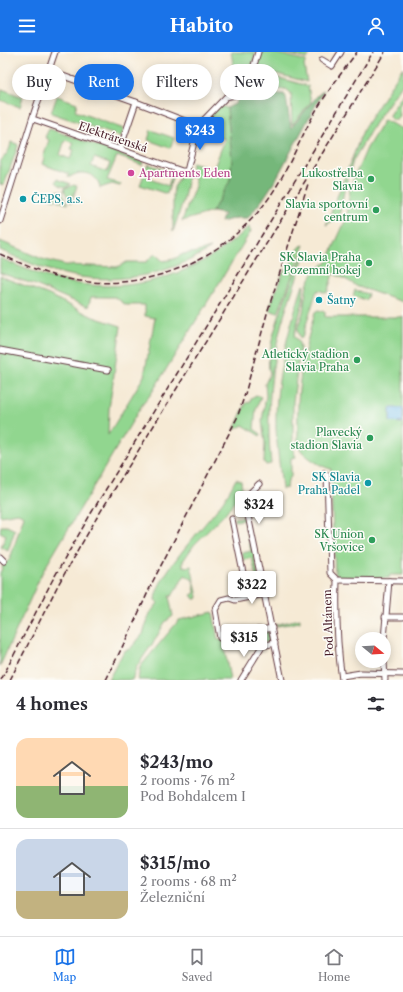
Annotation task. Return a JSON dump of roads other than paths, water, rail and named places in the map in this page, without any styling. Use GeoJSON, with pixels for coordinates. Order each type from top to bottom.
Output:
{"type":"FeatureCollection","features":[{"type":"Feature","properties":{"kind":"street"},"geometry":{"type":"LineString","coordinates":[[51,64],[55,52]]}},
{"type":"Feature","properties":{"kind":"street"},"geometry":{"type":"LineString","coordinates":[[66,77],[198,126],[226,97],[246,92],[258,52]]}},
{"type":"Feature","properties":{"kind":"street"},"geometry":{"type":"LineString","coordinates":[[322,60],[332,66],[341,52]]}},
{"type":"Feature","properties":{"kind":"street"},"geometry":{"type":"LineString","coordinates":[[0,221],[39,100]]}},
{"type":"Feature","properties":{"kind":"street"},"geometry":{"type":"LineString","coordinates":[[120,149],[136,102]]}},
{"type":"Feature","properties":{"kind":"street","name":"Elektrárenská"},"geometry":{"type":"LineString","coordinates":[[33,119],[182,171],[187,171],[198,126]]}},
{"type":"Feature","properties":{"kind":"street"},"geometry":{"type":"LineString","coordinates":[[0,350],[108,370]]}},
{"type":"Feature","properties":{"kind":"street","name":"Pod Altánem"},"geometry":{"type":"LineString","coordinates":[[324,473],[327,475],[330,573],[337,580],[336,618],[342,678]]}},
{"type":"Feature","properties":{"kind":"street"},"geometry":{"type":"LineString","coordinates":[[259,484],[248,495],[246,501],[282,680]]}},
{"type":"Feature","properties":{"kind":"street"},"geometry":{"type":"LineString","coordinates":[[232,519],[248,597]]}},
{"type":"Feature","properties":{"kind":"street"},"geometry":{"type":"LineString","coordinates":[[337,580],[403,581]]}},
{"type":"Feature","properties":{"kind":"street"},"geometry":{"type":"LineString","coordinates":[[384,632],[389,581]]}},
{"type":"Feature","properties":{"kind":"street"},"geometry":{"type":"LineString","coordinates":[[265,594],[235,600],[229,598],[221,600],[215,610],[220,638],[272,628]]}},
{"type":"Feature","properties":{"kind":"street"},"geometry":{"type":"LineString","coordinates":[[385,617],[403,617]]}},
{"type":"Feature","properties":{"kind":"street"},"geometry":{"type":"LineString","coordinates":[[258,630],[262,646]]}},
{"type":"Feature","properties":{"kind":"street"},"geometry":{"type":"LineString","coordinates":[[241,680],[262,646],[275,643]]}},
{"type":"Feature","properties":{"kind":"street"},"geometry":{"type":"LineString","coordinates":[[384,668],[385,680]]}},
{"type":"Feature","properties":{"kind":"street"},"geometry":{"type":"LineString","coordinates":[[342,678],[361,673],[403,674]]}},
{"type":"Feature","properties":{"kind":"water"},"geometry":{"type":"Polygon","coordinates":[[[390,408],[403,408],[403,423],[390,422],[390,408]]]}},
{"type":"Feature","properties":{"kind":"railway"},"geometry":{"type":"LineString","coordinates":[[0,254],[50,274],[68,279],[96,282],[124,282],[152,277],[178,269],[203,257],[227,241],[248,223],[266,202],[286,170],[314,114],[329,90],[357,52]]}},
{"type":"Feature","properties":{"kind":"railway"},"geometry":{"type":"LineString","coordinates":[[1,680],[52,581],[90,515],[373,52]]}},
{"type":"Feature","properties":{"kind":"railway"},"geometry":{"type":"LineString","coordinates":[[10,680],[58,585],[96,519],[385,52]]}},
{"type":"Feature","properties":{"kind":"railway"},"geometry":{"type":"LineString","coordinates":[[106,680],[153,581],[237,418],[268,310],[308,184]]}},
{"type":"Feature","properties":{"kind":"place","name":"Apartments Eden"},"geometry":{"type":"Point","coordinates":[131,173]}},
{"type":"Feature","properties":{"kind":"place","name":"Lukostřelba Slavia"},"geometry":{"type":"Point","coordinates":[371,179]}},
{"type":"Feature","properties":{"kind":"place","name":"ČEPS, a.s."},"geometry":{"type":"Point","coordinates":[23,199]}},
{"type":"Feature","properties":{"kind":"place","name":"Slavia sportovní centrum"},"geometry":{"type":"Point","coordinates":[376,210]}},
{"type":"Feature","properties":{"kind":"place","name":"SK Slavia Praha Pozemní hokej"},"geometry":{"type":"Point","coordinates":[369,263]}},
{"type":"Feature","properties":{"kind":"place","name":"Šatny"},"geometry":{"type":"Point","coordinates":[319,300]}},
{"type":"Feature","properties":{"kind":"place","name":"Atletický stadion Slavia Praha"},"geometry":{"type":"Point","coordinates":[357,360]}},
{"type":"Feature","properties":{"kind":"place","name":"Plavecký stadion Slavia"},"geometry":{"type":"Point","coordinates":[370,438]}},
{"type":"Feature","properties":{"kind":"place","name":"SK Slavia Praha Padel"},"geometry":{"type":"Point","coordinates":[368,483]}},
{"type":"Feature","properties":{"kind":"place","name":"SK Union Vršovice"},"geometry":{"type":"Point","coordinates":[372,540]}}]}
